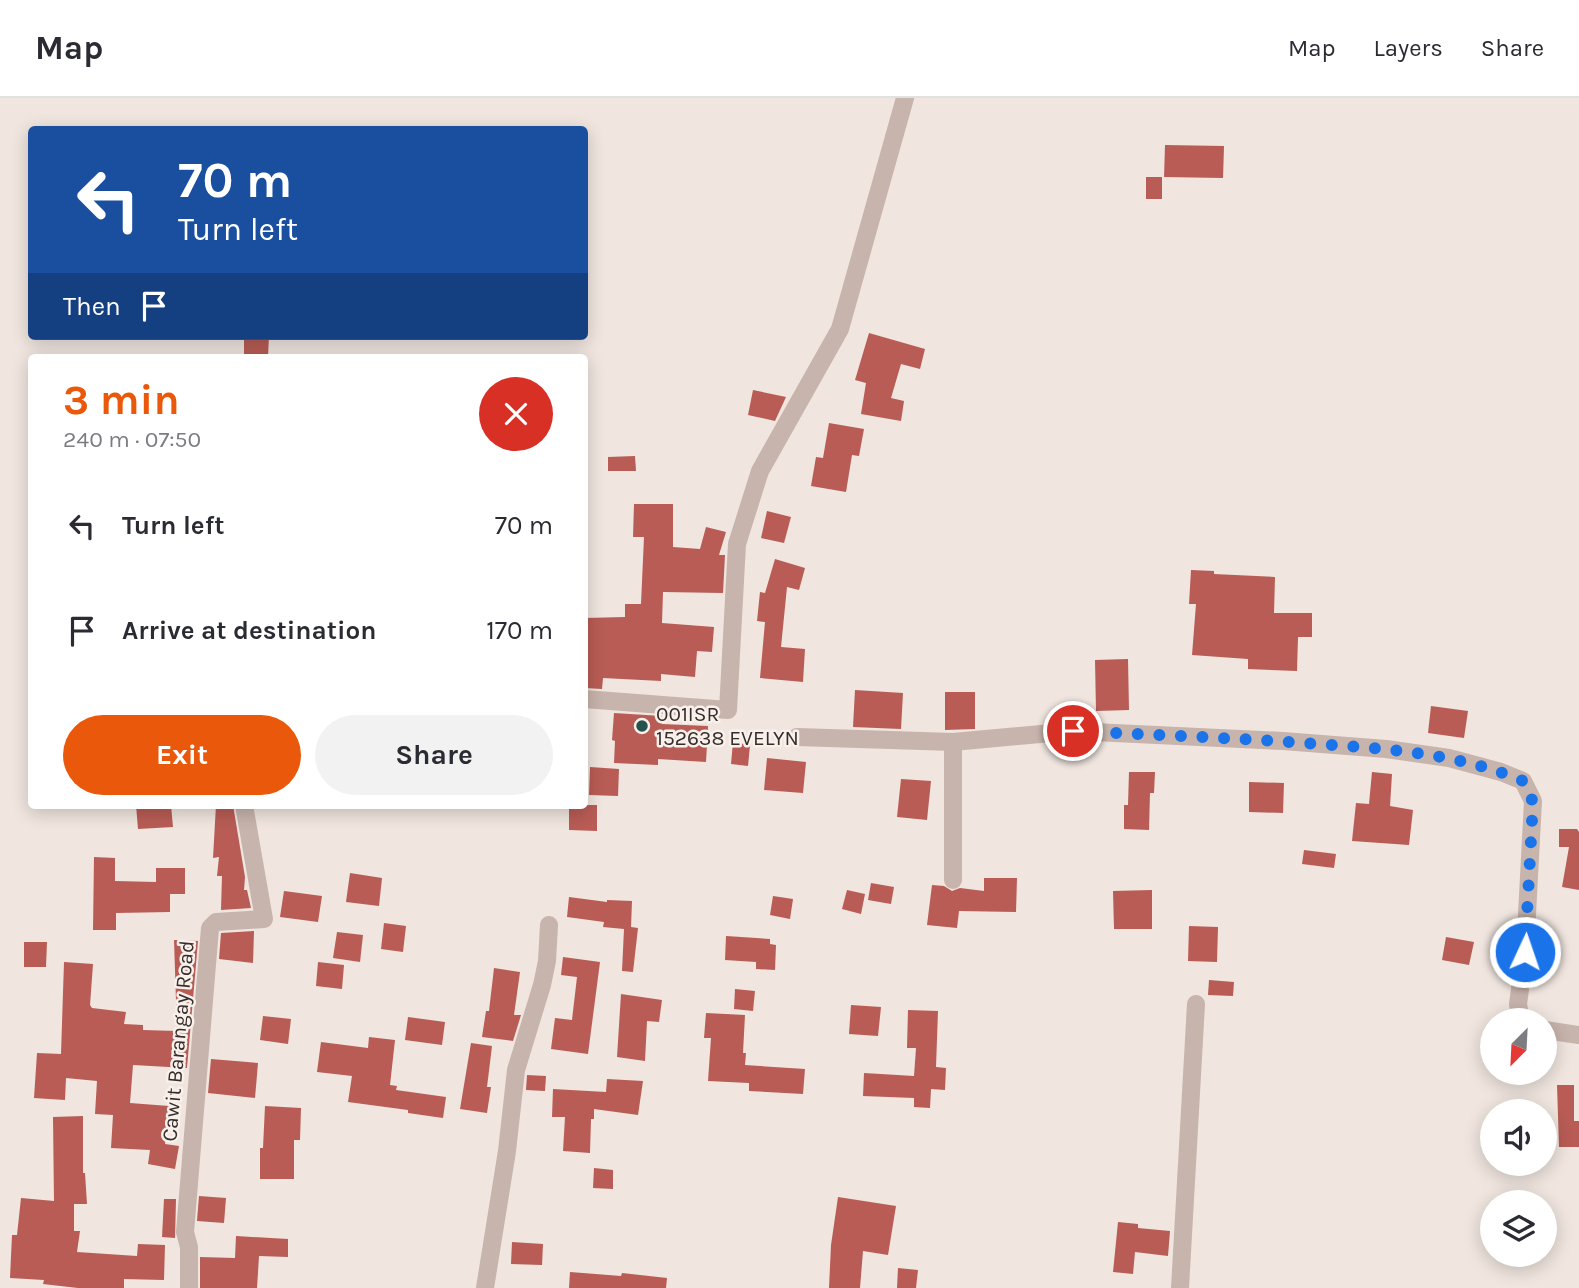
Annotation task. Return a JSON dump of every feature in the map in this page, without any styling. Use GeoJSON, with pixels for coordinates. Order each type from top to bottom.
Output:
{"type":"FeatureCollection","features":[{"type":"Feature","properties":{"kind":"street"},"geometry":{"type":"LineString","coordinates":[[588,699],[727,710],[737,544],[761,471],[840,329],[905,98]]}},
{"type":"Feature","properties":{"kind":"street"},"geometry":{"type":"LineString","coordinates":[[797,737],[953,742],[1073,731],[1283,741],[1387,749],[1449,758],[1501,772],[1523,781],[1533,802],[1525,952],[1519,1008]]}},
{"type":"Feature","properties":{"kind":"street"},"geometry":{"type":"LineString","coordinates":[[953,742],[953,880]]}},
{"type":"Feature","properties":{"kind":"street","name":"Cawit Barangay Road"},"geometry":{"type":"LineString","coordinates":[[189,1288],[185,1232],[210,928],[216,922],[264,919],[245,809]]}},
{"type":"Feature","properties":{"kind":"street"},"geometry":{"type":"LineString","coordinates":[[485,1288],[507,1150],[516,1070],[542,985],[549,925]]}},
{"type":"Feature","properties":{"kind":"street"},"geometry":{"type":"LineString","coordinates":[[1180,1288],[1196,1004]]}},
{"type":"Feature","properties":{"kind":"street"},"geometry":{"type":"LineString","coordinates":[[1558,1032],[1579,1035]]}},
{"type":"Feature","properties":{"kind":"building"},"geometry":{"type":"Polygon","coordinates":[[[1165,145],[1224,146],[1223,178],[1164,177],[1165,145]]]}},
{"type":"Feature","properties":{"kind":"building"},"geometry":{"type":"Polygon","coordinates":[[[1146,177],[1162,177],[1162,199],[1146,199],[1146,177]]]}},
{"type":"Feature","properties":{"kind":"building"},"geometry":{"type":"Polygon","coordinates":[[[869,333],[925,349],[920,369],[901,364],[891,398],[904,401],[901,421],[861,414],[866,383],[855,380],[869,333]]]}},
{"type":"Feature","properties":{"kind":"building"},"geometry":{"type":"Polygon","coordinates":[[[244,340],[269,340],[268,354],[244,354],[244,340]]]}},
{"type":"Feature","properties":{"kind":"building"},"geometry":{"type":"Polygon","coordinates":[[[753,390],[786,397],[775,421],[748,415],[753,390]]]}},
{"type":"Feature","properties":{"kind":"building"},"geometry":{"type":"Polygon","coordinates":[[[829,423],[864,429],[859,456],[852,455],[846,492],[811,486],[816,457],[823,458],[829,423]]]}},
{"type":"Feature","properties":{"kind":"building"},"geometry":{"type":"Polygon","coordinates":[[[635,456],[636,471],[608,471],[608,457],[635,456]]]}},
{"type":"Feature","properties":{"kind":"building"},"geometry":{"type":"Polygon","coordinates":[[[634,504],[673,504],[673,547],[700,549],[706,527],[726,532],[719,555],[725,555],[723,593],[663,592],[662,623],[714,627],[712,652],[697,651],[695,677],[661,674],[661,681],[603,678],[602,689],[588,688],[588,618],[625,617],[625,604],[641,604],[644,537],[633,537],[634,504]]]}},
{"type":"Feature","properties":{"kind":"building"},"geometry":{"type":"Polygon","coordinates":[[[767,511],[791,517],[784,543],[761,538],[767,511]]]}},
{"type":"Feature","properties":{"kind":"building"},"geometry":{"type":"Polygon","coordinates":[[[775,559],[805,568],[799,590],[787,587],[781,647],[805,649],[803,682],[760,678],[765,622],[757,621],[760,592],[765,593],[775,559]]]}},
{"type":"Feature","properties":{"kind":"building"},"geometry":{"type":"Polygon","coordinates":[[[1191,570],[1275,577],[1274,613],[1312,613],[1312,637],[1298,637],[1297,671],[1248,669],[1248,659],[1192,655],[1196,604],[1189,604],[1191,570]]]}},
{"type":"Feature","properties":{"kind":"building"},"geometry":{"type":"Polygon","coordinates":[[[1128,659],[1129,710],[1096,711],[1095,660],[1128,659]]]}},
{"type":"Feature","properties":{"kind":"building"},"geometry":{"type":"Polygon","coordinates":[[[855,690],[903,693],[901,729],[853,727],[855,690]]]}},
{"type":"Feature","properties":{"kind":"building"},"geometry":{"type":"Polygon","coordinates":[[[945,692],[975,692],[975,729],[945,730],[945,692]]]}},
{"type":"Feature","properties":{"kind":"building"},"geometry":{"type":"Polygon","coordinates":[[[1431,706],[1468,711],[1464,738],[1428,733],[1431,706]]]}},
{"type":"Feature","properties":{"kind":"building"},"geometry":{"type":"Polygon","coordinates":[[[614,713],[662,716],[662,724],[708,726],[706,762],[658,759],[658,765],[614,763],[614,713]]]}},
{"type":"Feature","properties":{"kind":"building"},"geometry":{"type":"Polygon","coordinates":[[[733,742],[750,745],[748,766],[731,764],[733,742]]]}},
{"type":"Feature","properties":{"kind":"building"},"geometry":{"type":"Polygon","coordinates":[[[767,758],[806,762],[803,793],[764,790],[767,758]]]}},
{"type":"Feature","properties":{"kind":"building"},"geometry":{"type":"Polygon","coordinates":[[[590,767],[619,769],[618,796],[589,795],[590,767]]]}},
{"type":"Feature","properties":{"kind":"building"},"geometry":{"type":"Polygon","coordinates":[[[1129,772],[1155,772],[1154,793],[1150,793],[1149,830],[1124,829],[1129,772]]]}},
{"type":"Feature","properties":{"kind":"building"},"geometry":{"type":"Polygon","coordinates":[[[1372,772],[1392,774],[1390,806],[1413,810],[1409,845],[1352,841],[1356,803],[1369,804],[1372,772]]]}},
{"type":"Feature","properties":{"kind":"building"},"geometry":{"type":"Polygon","coordinates":[[[901,779],[931,781],[927,820],[897,817],[901,779]]]}},
{"type":"Feature","properties":{"kind":"building"},"geometry":{"type":"Polygon","coordinates":[[[1249,782],[1284,783],[1283,813],[1249,812],[1249,782]]]}},
{"type":"Feature","properties":{"kind":"building"},"geometry":{"type":"Polygon","coordinates":[[[588,805],[597,805],[597,831],[569,830],[569,809],[588,809],[588,805]]]}},
{"type":"Feature","properties":{"kind":"building"},"geometry":{"type":"Polygon","coordinates":[[[136,809],[171,809],[173,827],[138,829],[136,809]]]}},
{"type":"Feature","properties":{"kind":"building"},"geometry":{"type":"Polygon","coordinates":[[[216,809],[234,809],[245,877],[244,890],[247,890],[251,908],[221,910],[222,876],[217,876],[219,857],[213,858],[216,809]]]}},
{"type":"Feature","properties":{"kind":"building"},"geometry":{"type":"Polygon","coordinates":[[[1559,829],[1577,829],[1579,832],[1579,890],[1562,887],[1569,847],[1559,847],[1559,829]]]}},
{"type":"Feature","properties":{"kind":"building"},"geometry":{"type":"Polygon","coordinates":[[[1304,850],[1336,854],[1334,868],[1302,864],[1304,850]]]}},
{"type":"Feature","properties":{"kind":"building"},"geometry":{"type":"Polygon","coordinates":[[[94,857],[115,858],[115,881],[156,882],[156,868],[185,868],[185,894],[170,894],[170,912],[116,913],[116,930],[93,930],[94,857]]]}},
{"type":"Feature","properties":{"kind":"building"},"geometry":{"type":"Polygon","coordinates":[[[350,873],[382,878],[379,906],[346,902],[350,873]]]}},
{"type":"Feature","properties":{"kind":"building"},"geometry":{"type":"Polygon","coordinates":[[[984,878],[1017,878],[1016,912],[959,911],[957,928],[927,925],[932,885],[944,886],[952,891],[960,888],[984,891],[984,878]]]}},
{"type":"Feature","properties":{"kind":"building"},"geometry":{"type":"Polygon","coordinates":[[[871,883],[894,887],[891,904],[868,900],[871,883]]]}},
{"type":"Feature","properties":{"kind":"building"},"geometry":{"type":"Polygon","coordinates":[[[847,890],[865,894],[861,914],[842,909],[847,890]]]}},
{"type":"Feature","properties":{"kind":"building"},"geometry":{"type":"Polygon","coordinates":[[[1152,890],[1152,929],[1114,929],[1113,891],[1152,890]]]}},
{"type":"Feature","properties":{"kind":"building"},"geometry":{"type":"Polygon","coordinates":[[[284,891],[322,896],[318,922],[280,917],[284,891]]]}},
{"type":"Feature","properties":{"kind":"building"},"geometry":{"type":"Polygon","coordinates":[[[773,896],[793,899],[790,919],[770,915],[773,896]]]}},
{"type":"Feature","properties":{"kind":"building"},"geometry":{"type":"Polygon","coordinates":[[[569,897],[607,902],[632,901],[631,927],[638,928],[633,972],[622,971],[624,929],[603,927],[604,922],[567,917],[569,897]]]}},
{"type":"Feature","properties":{"kind":"building"},"geometry":{"type":"Polygon","coordinates":[[[384,923],[406,926],[403,952],[381,949],[384,923]]]}},
{"type":"Feature","properties":{"kind":"building"},"geometry":{"type":"Polygon","coordinates":[[[1189,926],[1218,927],[1217,962],[1188,961],[1189,926]]]}},
{"type":"Feature","properties":{"kind":"building"},"geometry":{"type":"Polygon","coordinates":[[[254,931],[253,963],[219,959],[221,933],[254,931]]]}},
{"type":"Feature","properties":{"kind":"building"},"geometry":{"type":"Polygon","coordinates":[[[337,932],[363,935],[360,962],[333,958],[337,932]]]}},
{"type":"Feature","properties":{"kind":"building"},"geometry":{"type":"Polygon","coordinates":[[[726,936],[770,939],[770,944],[776,945],[775,970],[756,969],[756,962],[725,960],[726,936]]]}},
{"type":"Feature","properties":{"kind":"building"},"geometry":{"type":"Polygon","coordinates":[[[1446,937],[1474,942],[1469,965],[1442,960],[1446,937]]]}},
{"type":"Feature","properties":{"kind":"building"},"geometry":{"type":"Polygon","coordinates":[[[174,940],[198,941],[187,1068],[133,1065],[130,1103],[169,1106],[165,1144],[179,1146],[175,1169],[148,1164],[150,1150],[111,1148],[113,1115],[95,1114],[97,1081],[66,1078],[65,1100],[34,1098],[37,1053],[61,1054],[64,962],[93,964],[92,1008],[126,1012],[124,1024],[143,1025],[143,1030],[177,1031],[174,940]]]}},
{"type":"Feature","properties":{"kind":"building"},"geometry":{"type":"Polygon","coordinates":[[[24,942],[47,942],[46,967],[24,967],[24,942]]]}},
{"type":"Feature","properties":{"kind":"building"},"geometry":{"type":"Polygon","coordinates":[[[563,957],[600,962],[588,1054],[551,1049],[555,1018],[572,1020],[577,977],[561,975],[563,957]]]}},
{"type":"Feature","properties":{"kind":"building"},"geometry":{"type":"Polygon","coordinates":[[[318,962],[344,965],[342,989],[316,986],[318,962]]]}},
{"type":"Feature","properties":{"kind":"building"},"geometry":{"type":"Polygon","coordinates":[[[494,968],[520,972],[514,1015],[521,1015],[513,1041],[482,1037],[486,1011],[489,1011],[494,968]]]}},
{"type":"Feature","properties":{"kind":"building"},"geometry":{"type":"Polygon","coordinates":[[[1209,980],[1234,982],[1233,996],[1208,995],[1209,980]]]}},
{"type":"Feature","properties":{"kind":"building"},"geometry":{"type":"Polygon","coordinates":[[[735,989],[755,991],[753,1011],[734,1009],[735,989]]]}},
{"type":"Feature","properties":{"kind":"building"},"geometry":{"type":"Polygon","coordinates":[[[621,994],[662,1000],[659,1022],[647,1021],[645,1061],[617,1057],[621,994]]]}},
{"type":"Feature","properties":{"kind":"building"},"geometry":{"type":"Polygon","coordinates":[[[851,1005],[881,1007],[878,1036],[849,1034],[851,1005]]]}},
{"type":"Feature","properties":{"kind":"building"},"geometry":{"type":"Polygon","coordinates":[[[908,1010],[938,1011],[936,1067],[946,1068],[945,1090],[931,1089],[930,1108],[914,1107],[914,1098],[863,1096],[864,1073],[914,1076],[916,1048],[907,1048],[908,1010]]]}},
{"type":"Feature","properties":{"kind":"building"},"geometry":{"type":"Polygon","coordinates":[[[706,1013],[745,1015],[745,1065],[805,1069],[803,1094],[749,1091],[749,1083],[708,1081],[711,1038],[704,1038],[706,1013]]]}},
{"type":"Feature","properties":{"kind":"building"},"geometry":{"type":"Polygon","coordinates":[[[263,1016],[291,1019],[288,1044],[260,1040],[263,1016]]]}},
{"type":"Feature","properties":{"kind":"building"},"geometry":{"type":"Polygon","coordinates":[[[408,1017],[445,1022],[442,1045],[405,1040],[408,1017]]]}},
{"type":"Feature","properties":{"kind":"building"},"geometry":{"type":"Polygon","coordinates":[[[369,1037],[395,1040],[390,1085],[397,1086],[396,1090],[446,1097],[443,1118],[348,1102],[352,1076],[317,1072],[321,1042],[368,1048],[369,1037]]]}},
{"type":"Feature","properties":{"kind":"building"},"geometry":{"type":"Polygon","coordinates":[[[471,1043],[492,1046],[487,1113],[460,1109],[471,1043]]]}},
{"type":"Feature","properties":{"kind":"building"},"geometry":{"type":"Polygon","coordinates":[[[211,1059],[258,1063],[255,1098],[208,1093],[211,1059]]]}},
{"type":"Feature","properties":{"kind":"building"},"geometry":{"type":"Polygon","coordinates":[[[527,1075],[546,1076],[545,1091],[526,1090],[527,1075]]]}},
{"type":"Feature","properties":{"kind":"building"},"geometry":{"type":"Polygon","coordinates":[[[607,1079],[643,1081],[638,1115],[594,1109],[590,1153],[563,1151],[565,1117],[552,1117],[553,1089],[606,1092],[607,1079]]]}},
{"type":"Feature","properties":{"kind":"building"},"geometry":{"type":"Polygon","coordinates":[[[1557,1085],[1574,1085],[1574,1121],[1579,1121],[1579,1147],[1559,1147],[1557,1085]]]}},
{"type":"Feature","properties":{"kind":"building"},"geometry":{"type":"Polygon","coordinates":[[[265,1106],[301,1108],[300,1140],[294,1140],[294,1179],[260,1179],[260,1148],[263,1148],[265,1106]]]}},
{"type":"Feature","properties":{"kind":"building"},"geometry":{"type":"Polygon","coordinates":[[[83,1116],[83,1173],[87,1204],[74,1204],[74,1231],[80,1231],[77,1252],[137,1256],[138,1244],[165,1245],[164,1280],[124,1279],[124,1288],[78,1288],[43,1284],[44,1280],[10,1278],[12,1235],[17,1235],[21,1198],[54,1201],[53,1117],[83,1116]]]}},
{"type":"Feature","properties":{"kind":"building"},"geometry":{"type":"Polygon","coordinates":[[[594,1168],[613,1170],[613,1189],[593,1188],[594,1168]]]}},
{"type":"Feature","properties":{"kind":"building"},"geometry":{"type":"Polygon","coordinates":[[[199,1196],[226,1198],[224,1223],[197,1221],[199,1196]]]}},
{"type":"Feature","properties":{"kind":"building"},"geometry":{"type":"Polygon","coordinates":[[[838,1197],[896,1206],[888,1255],[863,1251],[860,1288],[829,1288],[831,1245],[838,1197]]]}},
{"type":"Feature","properties":{"kind":"building"},"geometry":{"type":"Polygon","coordinates":[[[164,1199],[176,1199],[175,1238],[162,1237],[164,1199]]]}},
{"type":"Feature","properties":{"kind":"building"},"geometry":{"type":"Polygon","coordinates":[[[1118,1222],[1138,1224],[1138,1228],[1170,1231],[1168,1256],[1135,1252],[1133,1274],[1113,1272],[1118,1222]]]}},
{"type":"Feature","properties":{"kind":"building"},"geometry":{"type":"Polygon","coordinates":[[[236,1236],[288,1239],[288,1257],[259,1256],[257,1288],[200,1288],[200,1257],[235,1258],[236,1236]]]}},
{"type":"Feature","properties":{"kind":"building"},"geometry":{"type":"Polygon","coordinates":[[[512,1242],[543,1244],[542,1265],[511,1264],[512,1242]]]}},
{"type":"Feature","properties":{"kind":"building"},"geometry":{"type":"Polygon","coordinates":[[[898,1268],[918,1270],[916,1288],[897,1288],[898,1268]]]}},
{"type":"Feature","properties":{"kind":"building"},"geometry":{"type":"Polygon","coordinates":[[[570,1272],[621,1276],[622,1273],[667,1278],[666,1288],[569,1288],[570,1272]]]}},
{"type":"Feature","properties":{"kind":"place","name":"001ISR 152638 EVELYN"},"geometry":{"type":"Point","coordinates":[642,726]}},
{"type":"Feature","properties":{"kind":"route"},"geometry":{"type":"LineString","coordinates":[[1073,731],[1387,749],[1449,758],[1523,781],[1533,802],[1525,952]]}}]}
